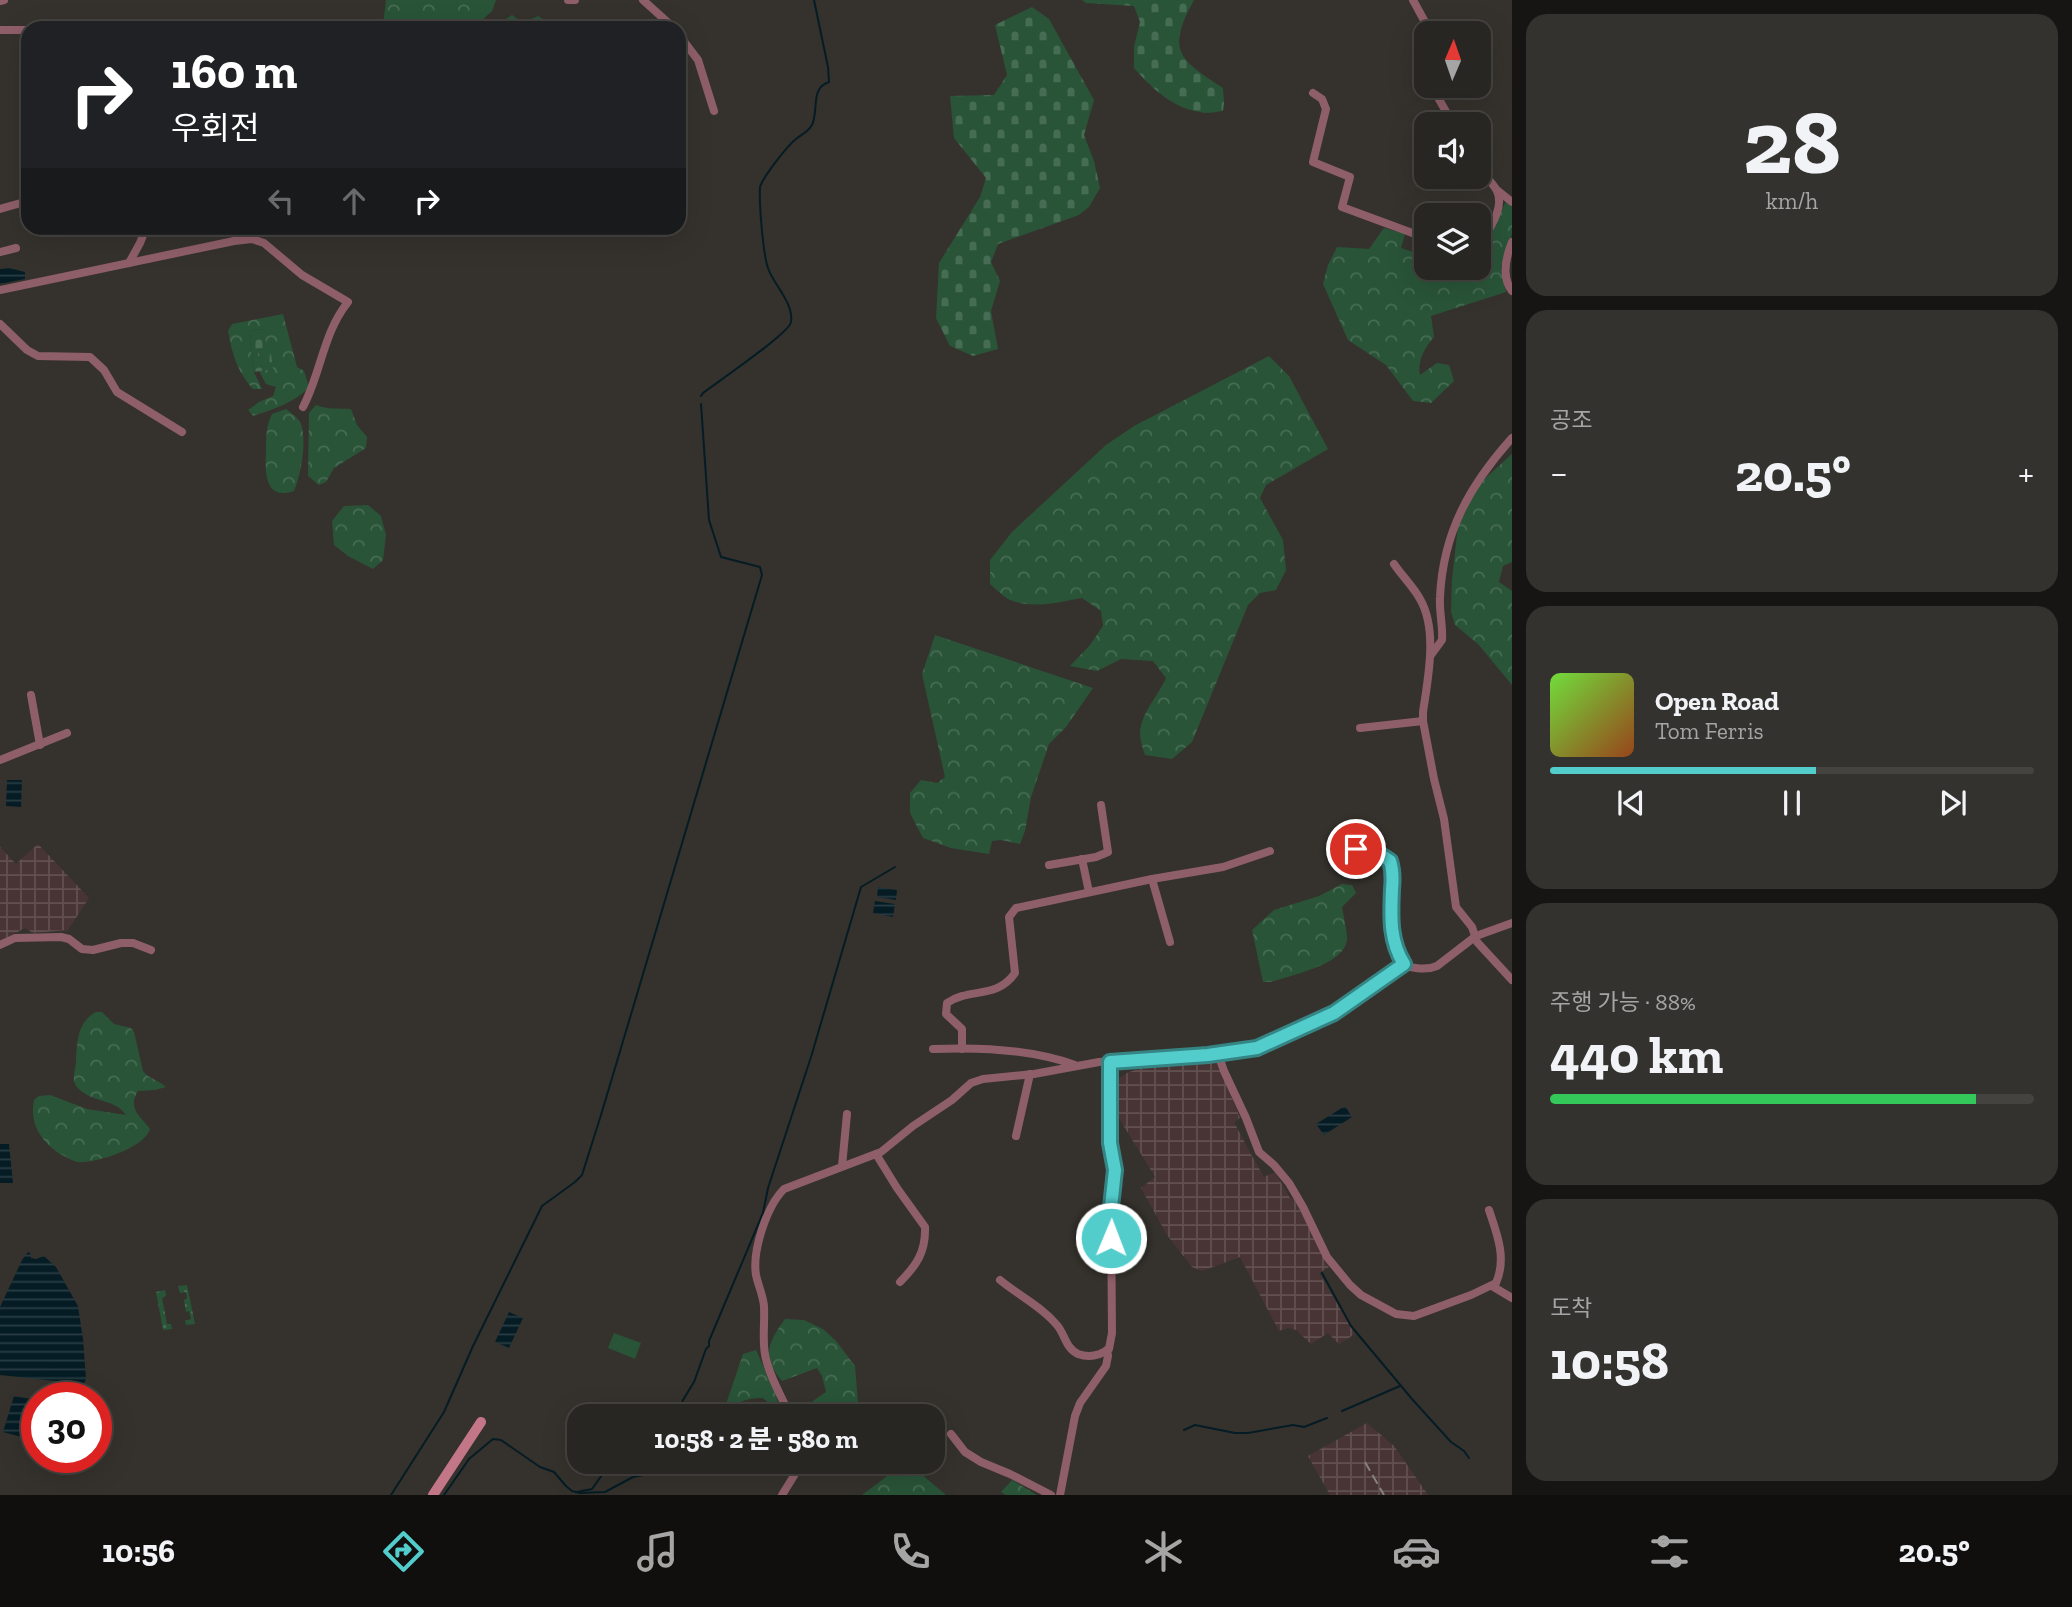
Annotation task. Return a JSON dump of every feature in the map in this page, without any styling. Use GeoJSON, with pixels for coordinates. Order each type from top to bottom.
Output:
{"type":"FeatureCollection","features":[{"type":"Feature","properties":{"kind":"main road"},"geometry":{"type":"LineString","coordinates":[[433,1495],[481,1422]]}},
{"type":"Feature","properties":{"kind":"street"},"geometry":{"type":"LineString","coordinates":[[568,0],[575,0]]}},
{"type":"Feature","properties":{"kind":"street"},"geometry":{"type":"LineString","coordinates":[[643,0],[666,21]]}},
{"type":"Feature","properties":{"kind":"street"},"geometry":{"type":"LineString","coordinates":[[1413,0],[1424,21]]}},
{"type":"Feature","properties":{"kind":"street"},"geometry":{"type":"LineString","coordinates":[[0,30],[21,30]]}},
{"type":"Feature","properties":{"kind":"street"},"geometry":{"type":"LineString","coordinates":[[686,44],[698,60],[714,111]]}},
{"type":"Feature","properties":{"kind":"street"},"geometry":{"type":"LineString","coordinates":[[1313,93],[1322,99],[1326,109],[1312,162],[1350,177],[1342,207],[1414,234]]}},
{"type":"Feature","properties":{"kind":"street"},"geometry":{"type":"LineString","coordinates":[[1491,183],[1512,202]]}},
{"type":"Feature","properties":{"kind":"street"},"geometry":{"type":"LineString","coordinates":[[1491,224],[1497,214],[1500,200],[1497,190]]}},
{"type":"Feature","properties":{"kind":"street"},"geometry":{"type":"LineString","coordinates":[[0,209],[21,203]]}},
{"type":"Feature","properties":{"kind":"street"},"geometry":{"type":"LineString","coordinates":[[129,264],[143,235]]}},
{"type":"Feature","properties":{"kind":"street"},"geometry":{"type":"LineString","coordinates":[[0,290],[234,241],[252,239],[264,243],[302,275],[348,302],[330,331],[310,394],[303,407]]}},
{"type":"Feature","properties":{"kind":"street"},"geometry":{"type":"LineString","coordinates":[[1512,242],[1506,262],[1508,286],[1512,291]]}},
{"type":"Feature","properties":{"kind":"street"},"geometry":{"type":"LineString","coordinates":[[0,252],[16,248]]}},
{"type":"Feature","properties":{"kind":"street"},"geometry":{"type":"LineString","coordinates":[[0,324],[38,356],[90,357],[104,370],[117,392],[181,432]]}},
{"type":"Feature","properties":{"kind":"street"},"geometry":{"type":"LineString","coordinates":[[1431,655],[1443,640],[1440,595],[1449,538],[1461,508],[1476,482],[1512,439]]}},
{"type":"Feature","properties":{"kind":"street"},"geometry":{"type":"LineString","coordinates":[[1394,564],[1422,601],[1428,625],[1431,655],[1423,721],[1444,819],[1456,906],[1472,927],[1477,942],[1512,980]]}},
{"type":"Feature","properties":{"kind":"street"},"geometry":{"type":"LineString","coordinates":[[31,695],[40,745]]}},
{"type":"Feature","properties":{"kind":"street"},"geometry":{"type":"LineString","coordinates":[[1360,728],[1423,721]]}},
{"type":"Feature","properties":{"kind":"street"},"geometry":{"type":"LineString","coordinates":[[0,760],[67,733]]}},
{"type":"Feature","properties":{"kind":"street"},"geometry":{"type":"LineString","coordinates":[[1049,865],[1096,857],[1108,852],[1101,805]]}},
{"type":"Feature","properties":{"kind":"street"},"geometry":{"type":"LineString","coordinates":[[1337,845],[1375,854],[1390,861],[1393,878],[1393,941],[1404,964],[1412,968],[1431,968],[1476,936],[1512,923]]}},
{"type":"Feature","properties":{"kind":"street"},"geometry":{"type":"LineString","coordinates":[[962,1049],[963,1033],[946,1014],[947,1003],[1001,988],[1010,980],[1015,973],[1009,923],[1012,911],[1016,908],[1223,867],[1270,851]]}},
{"type":"Feature","properties":{"kind":"street"},"geometry":{"type":"LineString","coordinates":[[1082,859],[1089,892]]}},
{"type":"Feature","properties":{"kind":"street"},"geometry":{"type":"LineString","coordinates":[[1152,879],[1170,942]]}},
{"type":"Feature","properties":{"kind":"street"},"geometry":{"type":"LineString","coordinates":[[0,945],[15,938],[61,937],[69,939],[82,950],[121,943],[133,943],[151,950]]}},
{"type":"Feature","properties":{"kind":"street"},"geometry":{"type":"LineString","coordinates":[[785,1404],[767,1365],[764,1305],[756,1273],[757,1248],[776,1198],[784,1189],[876,1154],[952,1100],[971,1083],[1110,1062],[1218,1054],[1257,1048],[1334,1013],[1404,964]]}},
{"type":"Feature","properties":{"kind":"street"},"geometry":{"type":"LineString","coordinates":[[933,1049],[987,1049],[1053,1057],[1078,1066]]}},
{"type":"Feature","properties":{"kind":"street"},"geometry":{"type":"LineString","coordinates":[[1218,1054],[1259,1152],[1289,1184],[1327,1257],[1355,1290],[1369,1300],[1396,1314],[1414,1316],[1492,1286],[1500,1275],[1502,1261],[1500,1243],[1489,1210]]}},
{"type":"Feature","properties":{"kind":"street"},"geometry":{"type":"LineString","coordinates":[[1000,1280],[1054,1321],[1071,1350],[1093,1356],[1107,1350],[1112,1333],[1111,1207],[1115,1170],[1110,1143],[1110,1062]]}},
{"type":"Feature","properties":{"kind":"street"},"geometry":{"type":"LineString","coordinates":[[1016,1136],[1030,1074]]}},
{"type":"Feature","properties":{"kind":"street"},"geometry":{"type":"LineString","coordinates":[[842,1166],[847,1114]]}},
{"type":"Feature","properties":{"kind":"street"},"geometry":{"type":"LineString","coordinates":[[876,1154],[925,1227],[916,1266],[900,1282]]}},
{"type":"Feature","properties":{"kind":"street"},"geometry":{"type":"LineString","coordinates":[[1492,1286],[1512,1298]]}},
{"type":"Feature","properties":{"kind":"street"},"geometry":{"type":"LineString","coordinates":[[1059,1495],[1076,1416],[1080,1404],[1106,1366],[1107,1350]]}},
{"type":"Feature","properties":{"kind":"street"},"geometry":{"type":"LineString","coordinates":[[951,1434],[965,1452],[981,1462],[1051,1495]]}},
{"type":"Feature","properties":{"kind":"street"},"geometry":{"type":"LineString","coordinates":[[782,1495],[795,1474]]}},
{"type":"Feature","properties":{"kind":"shaded area"},"geometry":{"type":"Polygon","coordinates":[[[38,844],[89,898],[68,930],[33,933],[25,928],[0,941],[0,847],[16,864],[38,844]]]}},
{"type":"Feature","properties":{"kind":"shaded area"},"geometry":{"type":"Polygon","coordinates":[[[1207,1058],[1217,1060],[1240,1118],[1234,1122],[1264,1177],[1275,1172],[1290,1198],[1294,1199],[1329,1267],[1319,1273],[1355,1334],[1339,1344],[1328,1333],[1311,1344],[1296,1330],[1288,1328],[1279,1331],[1240,1257],[1202,1271],[1192,1267],[1167,1235],[1141,1188],[1155,1177],[1117,1115],[1114,1082],[1127,1073],[1150,1064],[1207,1058]]]}},
{"type":"Feature","properties":{"kind":"shaded area"},"geometry":{"type":"Polygon","coordinates":[[[1367,1423],[1394,1446],[1428,1495],[1330,1495],[1308,1456],[1367,1423]]]}},
{"type":"Feature","properties":{"kind":"green space"},"geometry":{"type":"Polygon","coordinates":[[[386,0],[496,0],[492,11],[481,21],[384,21],[386,0]]]}},
{"type":"Feature","properties":{"kind":"green space"},"geometry":{"type":"Polygon","coordinates":[[[1082,0],[1194,0],[1185,17],[1179,43],[1187,61],[1223,88],[1223,111],[1203,113],[1180,106],[1155,90],[1134,68],[1134,47],[1140,22],[1134,6],[1086,3],[1082,0]]]}},
{"type":"Feature","properties":{"kind":"green space"},"geometry":{"type":"Polygon","coordinates":[[[1032,7],[1049,19],[1094,100],[1084,135],[1100,188],[1089,207],[1079,215],[998,244],[991,262],[1000,281],[991,311],[998,349],[973,356],[950,346],[936,318],[939,263],[980,197],[986,178],[954,138],[950,96],[994,95],[1007,75],[995,25],[1032,7]]]}},
{"type":"Feature","properties":{"kind":"green space"},"geometry":{"type":"Polygon","coordinates":[[[512,15],[520,21],[503,21],[512,15]]]}},
{"type":"Feature","properties":{"kind":"green space"},"geometry":{"type":"Polygon","coordinates":[[[538,16],[543,21],[527,21],[538,16]]]}},
{"type":"Feature","properties":{"kind":"green space"},"geometry":{"type":"Polygon","coordinates":[[[1506,201],[1512,207],[1512,234],[1501,267],[1506,292],[1431,316],[1434,337],[1422,354],[1420,375],[1437,363],[1449,365],[1454,381],[1431,403],[1413,401],[1386,365],[1348,340],[1323,284],[1328,265],[1337,247],[1369,249],[1384,228],[1405,234],[1401,248],[1414,252],[1414,280],[1491,280],[1491,234],[1506,201]]]}},
{"type":"Feature","properties":{"kind":"green space"},"geometry":{"type":"Polygon","coordinates":[[[283,314],[297,367],[304,371],[309,387],[291,401],[253,416],[248,410],[273,396],[276,387],[266,384],[259,371],[273,369],[257,356],[264,329],[249,331],[254,372],[262,389],[253,389],[243,376],[233,355],[228,331],[232,324],[283,314]]]}},
{"type":"Feature","properties":{"kind":"green space"},"geometry":{"type":"Polygon","coordinates":[[[264,329],[267,352],[257,353],[257,356],[271,354],[273,369],[254,372],[249,331],[264,329]]]}},
{"type":"Feature","properties":{"kind":"green space"},"geometry":{"type":"Polygon","coordinates":[[[1269,356],[1289,376],[1328,449],[1266,485],[1260,498],[1283,540],[1286,570],[1276,590],[1260,593],[1248,605],[1192,742],[1172,759],[1145,755],[1140,739],[1141,726],[1166,678],[1153,661],[1121,659],[1097,671],[1070,666],[1103,626],[1101,611],[1082,598],[1035,605],[1008,599],[990,584],[990,560],[1012,532],[1106,445],[1134,426],[1269,356]]]}},
{"type":"Feature","properties":{"kind":"green space"},"geometry":{"type":"Polygon","coordinates":[[[316,405],[351,409],[357,425],[367,437],[366,448],[334,468],[326,482],[319,485],[308,476],[309,413],[316,405]]]}},
{"type":"Feature","properties":{"kind":"green space"},"geometry":{"type":"Polygon","coordinates":[[[286,409],[301,424],[303,448],[294,491],[284,493],[272,489],[267,476],[266,460],[270,419],[272,414],[286,409]]]}},
{"type":"Feature","properties":{"kind":"green space"},"geometry":{"type":"Polygon","coordinates":[[[1512,454],[1512,562],[1503,566],[1499,582],[1512,591],[1512,685],[1478,644],[1455,625],[1451,612],[1458,526],[1480,483],[1512,454]]]}},
{"type":"Feature","properties":{"kind":"green space"},"geometry":{"type":"Polygon","coordinates":[[[368,505],[381,516],[386,535],[383,560],[373,569],[334,545],[332,521],[344,506],[368,505]]]}},
{"type":"Feature","properties":{"kind":"green space"},"geometry":{"type":"Polygon","coordinates":[[[935,635],[1093,688],[1066,727],[1049,744],[1031,797],[1020,844],[992,841],[989,854],[951,848],[923,838],[910,813],[910,793],[921,780],[937,783],[945,777],[922,674],[935,635]]]}},
{"type":"Feature","properties":{"kind":"green space"},"geometry":{"type":"Polygon","coordinates":[[[1342,884],[1352,885],[1356,893],[1342,907],[1347,937],[1344,949],[1315,968],[1263,982],[1252,930],[1274,910],[1319,896],[1342,884]]]}},
{"type":"Feature","properties":{"kind":"green space"},"geometry":{"type":"Polygon","coordinates":[[[96,1012],[102,1012],[114,1024],[131,1028],[143,1071],[166,1087],[138,1091],[135,1097],[136,1112],[150,1129],[140,1142],[111,1156],[80,1162],[62,1155],[48,1145],[35,1125],[33,1109],[34,1100],[39,1096],[50,1095],[87,1109],[126,1115],[116,1106],[83,1093],[74,1082],[79,1034],[85,1021],[96,1012]]]}},
{"type":"Feature","properties":{"kind":"green space"},"geometry":{"type":"Polygon","coordinates":[[[187,1285],[195,1324],[186,1325],[185,1321],[191,1319],[189,1311],[186,1312],[186,1292],[180,1293],[178,1286],[187,1285]]]}},
{"type":"Feature","properties":{"kind":"green space"},"geometry":{"type":"Polygon","coordinates":[[[165,1290],[166,1296],[162,1298],[167,1324],[171,1324],[172,1329],[163,1330],[156,1292],[165,1290]]]}},
{"type":"Feature","properties":{"kind":"green space"},"geometry":{"type":"Polygon","coordinates":[[[785,1319],[804,1320],[823,1329],[855,1366],[858,1404],[812,1404],[826,1392],[817,1368],[782,1381],[769,1357],[774,1336],[785,1319]]]}},
{"type":"Feature","properties":{"kind":"green space"},"geometry":{"type":"Polygon","coordinates":[[[614,1333],[641,1343],[635,1359],[608,1348],[614,1333]]]}},
{"type":"Feature","properties":{"kind":"green space"},"geometry":{"type":"Polygon","coordinates":[[[756,1350],[778,1403],[769,1403],[763,1398],[726,1404],[743,1354],[756,1350]]]}},
{"type":"Feature","properties":{"kind":"green space"},"geometry":{"type":"Polygon","coordinates":[[[890,1474],[921,1474],[946,1495],[862,1495],[890,1474]]]}},
{"type":"Feature","properties":{"kind":"green space"},"geometry":{"type":"Polygon","coordinates":[[[1012,1480],[1037,1495],[1006,1495],[1001,1492],[1012,1480]]]}},
{"type":"Feature","properties":{"kind":"water"},"geometry":{"type":"Polygon","coordinates":[[[0,269],[25,272],[25,279],[0,284],[0,269]]]}},
{"type":"Feature","properties":{"kind":"water"},"geometry":{"type":"Polygon","coordinates":[[[7,780],[22,780],[21,807],[6,806],[7,780]]]}},
{"type":"Feature","properties":{"kind":"water"},"geometry":{"type":"Polygon","coordinates":[[[878,887],[897,890],[896,900],[877,897],[878,887]]]}},
{"type":"Feature","properties":{"kind":"water"},"geometry":{"type":"Polygon","coordinates":[[[875,901],[895,904],[893,917],[873,913],[875,901]]]}},
{"type":"Feature","properties":{"kind":"water"},"geometry":{"type":"Polygon","coordinates":[[[1345,1106],[1352,1117],[1324,1135],[1316,1124],[1345,1106]]]}},
{"type":"Feature","properties":{"kind":"water"},"geometry":{"type":"Polygon","coordinates":[[[0,1144],[9,1144],[13,1183],[0,1183],[0,1144]]]}},
{"type":"Feature","properties":{"kind":"water"},"geometry":{"type":"Polygon","coordinates":[[[28,1252],[31,1258],[44,1256],[56,1267],[78,1306],[85,1382],[0,1375],[0,1307],[28,1252]]]}},
{"type":"Feature","properties":{"kind":"water"},"geometry":{"type":"Polygon","coordinates":[[[509,1312],[523,1318],[509,1348],[495,1342],[509,1312]]]}},
{"type":"Feature","properties":{"kind":"water"},"geometry":{"type":"Polygon","coordinates":[[[14,1396],[21,1397],[21,1437],[3,1432],[14,1396]]]}},
{"type":"Feature","properties":{"kind":"waterway"},"geometry":{"type":"LineString","coordinates":[[701,396],[766,347],[791,322],[789,308],[766,261],[760,187],[781,155],[812,125],[817,94],[819,89],[829,82],[814,0]]}},
{"type":"Feature","properties":{"kind":"waterway"},"geometry":{"type":"LineString","coordinates":[[391,1495],[444,1412],[473,1346],[542,1206],[582,1175],[762,575],[760,567],[721,557],[709,520],[701,404]]}},
{"type":"Feature","properties":{"kind":"waterway"},"geometry":{"type":"LineString","coordinates":[[682,1404],[694,1382],[763,1213],[768,1188],[811,1057],[861,887],[895,867]]}},
{"type":"Feature","properties":{"kind":"waterway"},"geometry":{"type":"LineString","coordinates":[[1322,1273],[1351,1326],[1412,1399],[1469,1458]]}},
{"type":"Feature","properties":{"kind":"waterway"},"geometry":{"type":"LineString","coordinates":[[1342,1411],[1400,1386]]}},
{"type":"Feature","properties":{"kind":"waterway"},"geometry":{"type":"LineString","coordinates":[[1184,1430],[1195,1425],[1248,1433],[1293,1425],[1304,1427],[1327,1418]]}},
{"type":"Feature","properties":{"kind":"waterway"},"geometry":{"type":"LineString","coordinates":[[444,1495],[469,1459],[493,1439],[501,1440],[540,1467],[554,1472],[572,1491],[580,1493],[605,1492],[633,1477],[649,1474]]}},
{"type":"Feature","properties":{"kind":"waterway"},"geometry":{"type":"LineString","coordinates":[[577,1492],[592,1489],[603,1474]]}},
{"type":"Feature","properties":{"kind":"railway"},"geometry":{"type":"LineString","coordinates":[[1365,1462],[1384,1495]]}},
{"type":"Feature","properties":{"kind":"route"},"geometry":{"type":"LineString","coordinates":[[1111,1238],[1115,1170],[1110,1143],[1110,1062],[1208,1055],[1257,1048],[1334,1013],[1404,964],[1393,941],[1393,878],[1390,861],[1356,849]]}}]}
